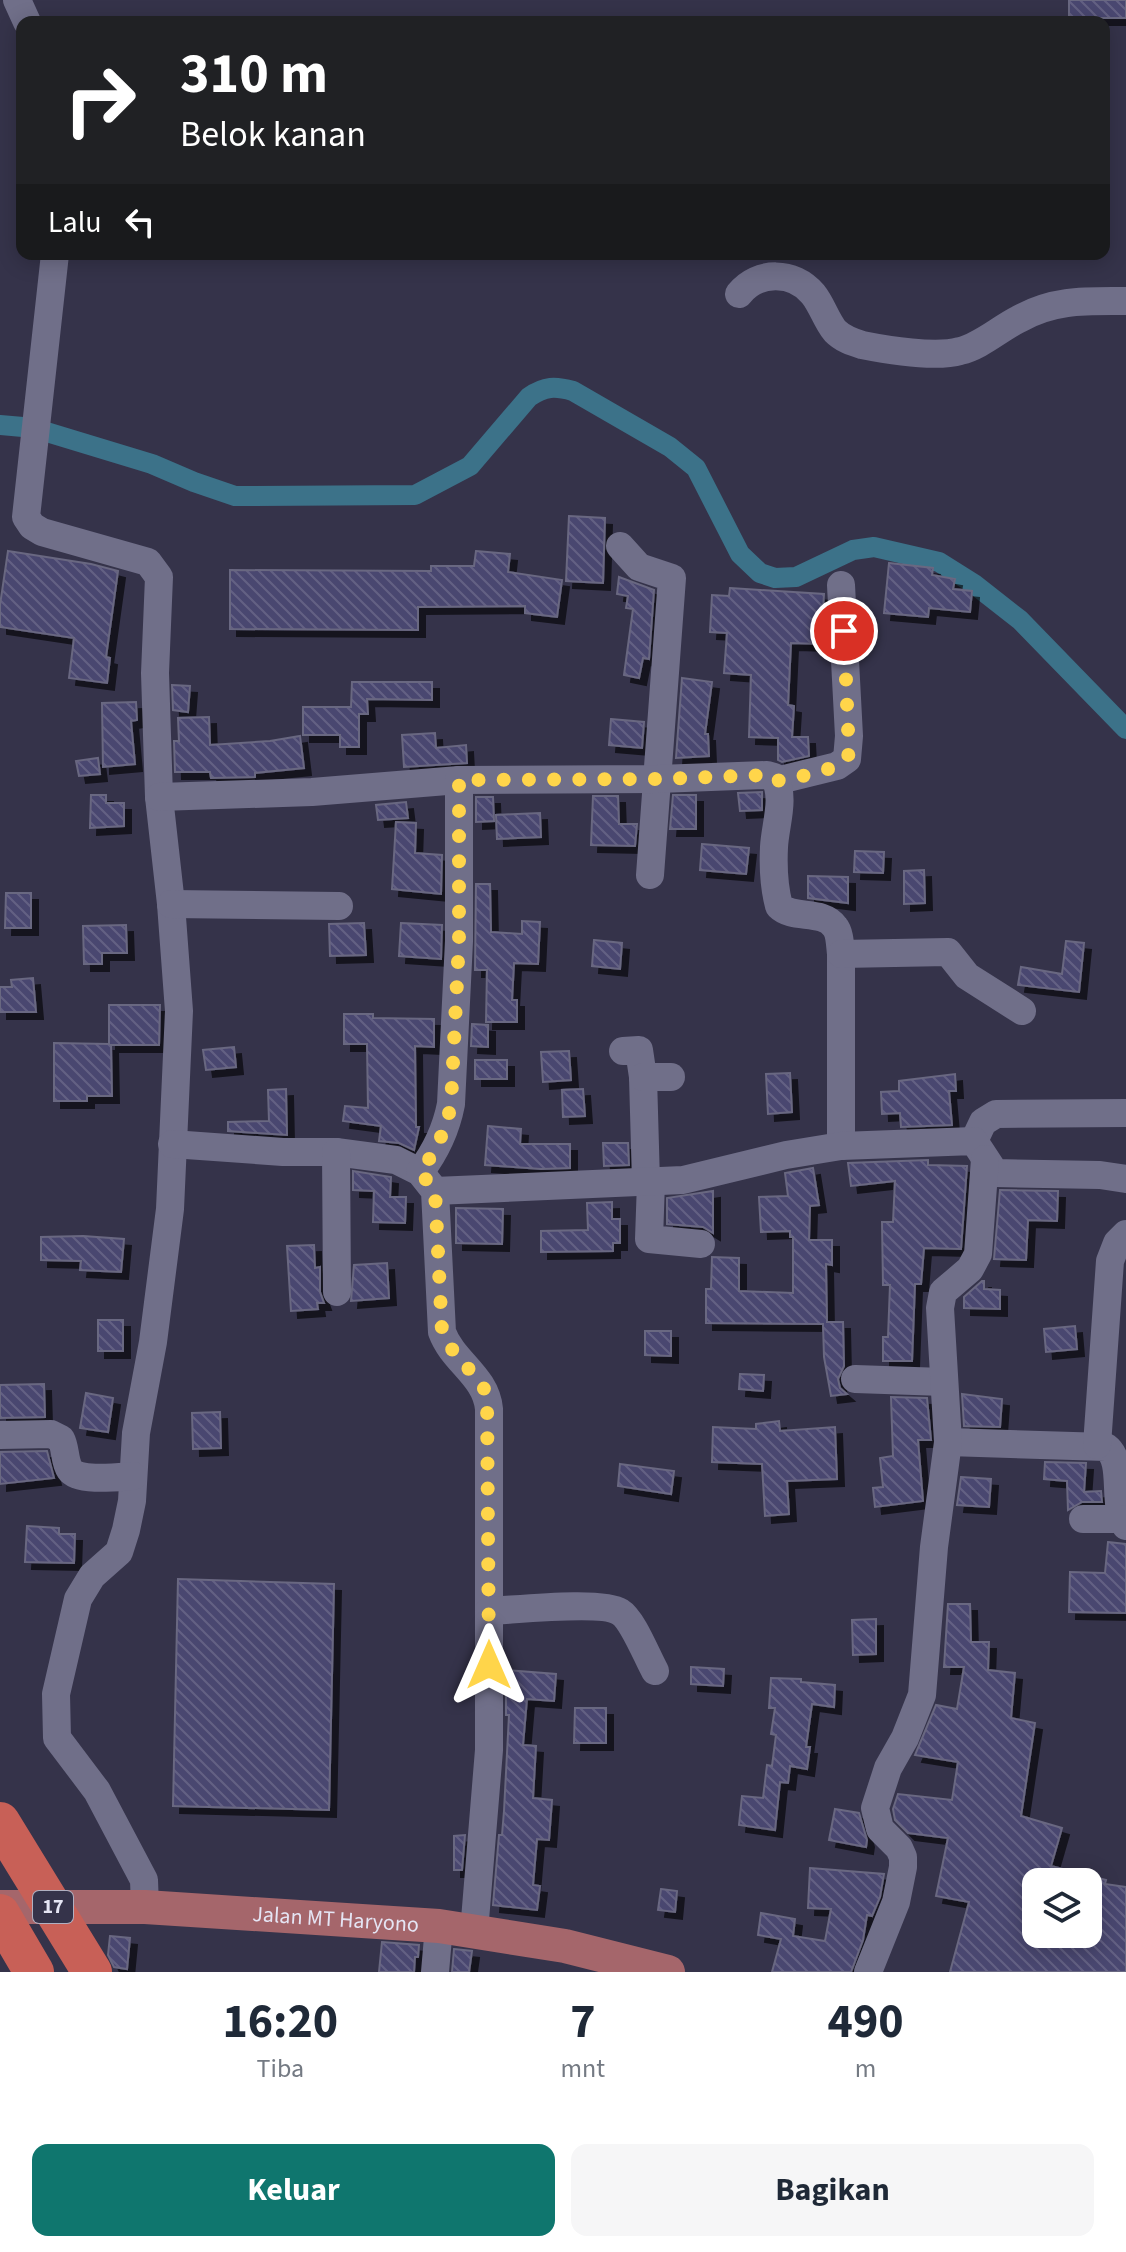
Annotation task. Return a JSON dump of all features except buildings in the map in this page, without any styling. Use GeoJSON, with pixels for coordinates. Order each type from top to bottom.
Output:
{"type":"FeatureCollection","features":[{"type":"Feature","properties":{"kind":"highway","name":"17"},"geometry":{"type":"LineString","coordinates":[[6,1832],[92,1972]]}},
{"type":"Feature","properties":{"kind":"highway","name":"17"},"geometry":{"type":"LineString","coordinates":[[0,1914],[34,1972]]}},
{"type":"Feature","properties":{"kind":"main road","name":"Jalan MT Haryono"},"geometry":{"type":"LineString","coordinates":[[0,1907],[145,1907],[439,1926],[565,1946],[668,1972]]}},
{"type":"Feature","properties":{"kind":"street"},"geometry":{"type":"LineString","coordinates":[[54,260],[26,517],[32,526],[42,532],[148,562],[159,577],[155,673],[159,797],[179,1011],[170,1209],[153,1342],[136,1433],[132,1501],[119,1552],[92,1576],[78,1599],[56,1694],[57,1738],[97,1791],[144,1880],[145,1907]]}},
{"type":"Feature","properties":{"kind":"street"},"geometry":{"type":"LineString","coordinates":[[739,294],[759,278],[783,276],[810,290],[835,331],[846,340],[863,345],[949,353],[973,347],[1019,318],[1056,303],[1126,301]]}},
{"type":"Feature","properties":{"kind":"street"},"geometry":{"type":"LineString","coordinates":[[620,546],[639,567],[672,578],[650,875]]}},
{"type":"Feature","properties":{"kind":"street"},"geometry":{"type":"LineString","coordinates":[[776,781],[837,766],[847,759],[849,736],[841,585]]}},
{"type":"Feature","properties":{"kind":"street"},"geometry":{"type":"LineString","coordinates":[[159,797],[312,792],[459,780],[767,775],[776,781],[780,792],[774,877],[779,906],[789,912],[822,918],[835,927],[841,954],[841,1146]]}},
{"type":"Feature","properties":{"kind":"street"},"geometry":{"type":"LineString","coordinates":[[459,780],[459,941],[451,1104],[428,1182],[442,1332],[447,1343],[487,1394],[489,1750],[474,1932]]}},
{"type":"Feature","properties":{"kind":"street"},"geometry":{"type":"LineString","coordinates":[[171,904],[339,906]]}},
{"type":"Feature","properties":{"kind":"street"},"geometry":{"type":"LineString","coordinates":[[841,954],[948,952],[967,976],[1022,1011]]}},
{"type":"Feature","properties":{"kind":"street"},"geometry":{"type":"LineString","coordinates":[[623,1051],[639,1050],[657,1077],[648,1182],[649,1239],[701,1244]]}},
{"type":"Feature","properties":{"kind":"street"},"geometry":{"type":"LineString","coordinates":[[868,1972],[896,1902],[903,1867],[899,1848],[880,1829],[875,1808],[888,1768],[905,1738],[922,1695],[934,1547],[948,1442],[940,1308],[943,1292],[970,1269],[978,1254],[983,1122],[996,1114],[1126,1113]]}},
{"type":"Feature","properties":{"kind":"street"},"geometry":{"type":"LineString","coordinates":[[172,1144],[283,1152],[336,1152],[396,1160],[428,1182],[648,1182],[709,1175],[786,1155],[841,1146],[980,1150]]}},
{"type":"Feature","properties":{"kind":"street"},"geometry":{"type":"LineString","coordinates":[[980,1150],[995,1173],[1100,1175],[1126,1179]]}},
{"type":"Feature","properties":{"kind":"street"},"geometry":{"type":"LineString","coordinates":[[336,1152],[337,1292]]}},
{"type":"Feature","properties":{"kind":"street"},"geometry":{"type":"LineString","coordinates":[[1097,1445],[1110,1261],[1117,1243],[1126,1234]]}},
{"type":"Feature","properties":{"kind":"street"},"geometry":{"type":"LineString","coordinates":[[855,1379],[944,1382]]}},
{"type":"Feature","properties":{"kind":"street"},"geometry":{"type":"LineString","coordinates":[[0,1435],[51,1434],[61,1439],[70,1470],[76,1475],[133,1476]]}},
{"type":"Feature","properties":{"kind":"street"},"geometry":{"type":"LineString","coordinates":[[948,1442],[1097,1445],[1112,1451],[1118,1465],[1124,1522],[1083,1519]]}},
{"type":"Feature","properties":{"kind":"street"},"geometry":{"type":"LineString","coordinates":[[489,1611],[571,1607],[620,1611],[627,1618],[655,1671]]}},
{"type":"Feature","properties":{"kind":"street"},"geometry":{"type":"LineString","coordinates":[[435,1972],[439,1926]]}},
{"type":"Feature","properties":{"kind":"waterway"},"geometry":{"type":"LineString","coordinates":[[40,430],[152,464],[235,496],[415,495],[470,466],[529,397],[550,388],[573,391],[670,447],[696,468],[740,554],[760,573],[775,578],[796,577],[853,550],[874,547],[939,562],[974,584],[1020,620],[1126,729]]}},
{"type":"Feature","properties":{"kind":"waterway"},"geometry":{"type":"LineString","coordinates":[[0,425],[23,427]]}},
{"type":"Feature","properties":{"kind":"route"},"geometry":{"type":"LineString","coordinates":[[489,1665],[487,1394],[447,1343],[442,1332],[435,1191],[420,1172],[434,1154],[447,1125],[451,1104],[459,941],[459,780],[767,775],[776,781],[837,766],[847,759],[849,753],[844,631]]}}]}
